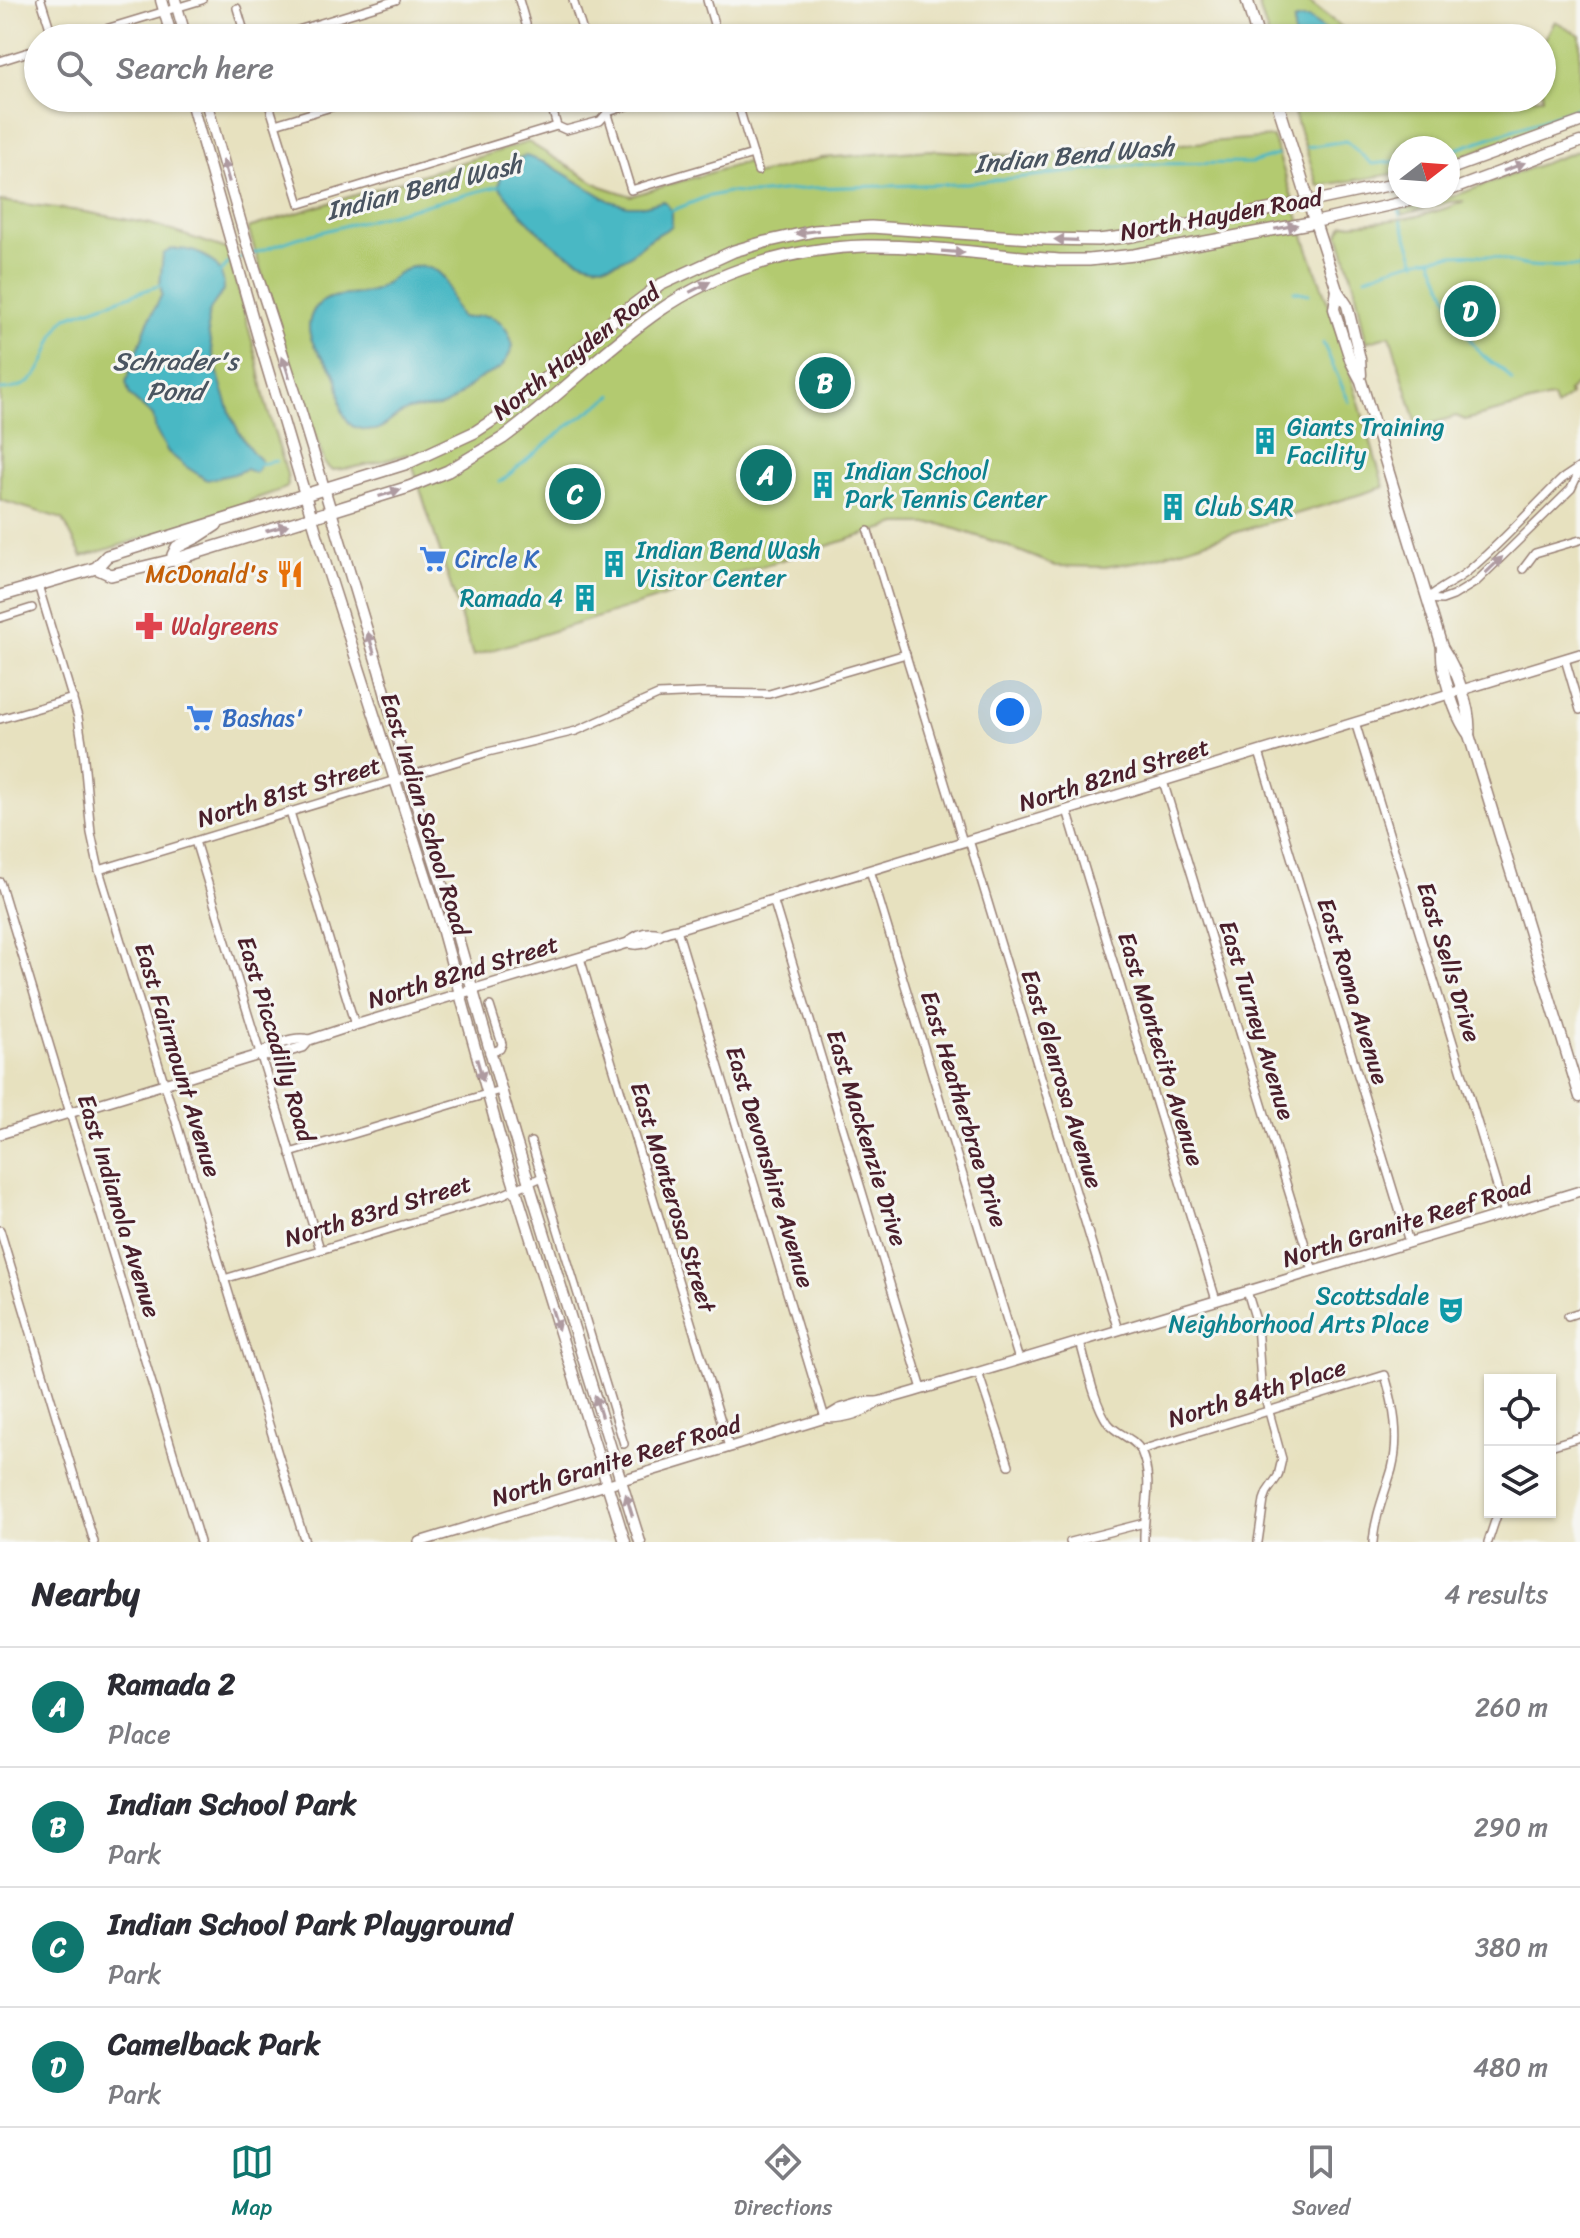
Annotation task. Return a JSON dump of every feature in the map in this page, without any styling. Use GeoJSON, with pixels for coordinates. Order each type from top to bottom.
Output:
{"type":"FeatureCollection","features":[{"type":"Feature","properties":{"kind":"main road"},"geometry":{"type":"LineString","coordinates":[[161,0],[168,24]]}},
{"type":"Feature","properties":{"kind":"main road"},"geometry":{"type":"LineString","coordinates":[[1247,0],[1254,24]]}},
{"type":"Feature","properties":{"kind":"main road"},"geometry":{"type":"LineString","coordinates":[[176,4],[182,24]]}},
{"type":"Feature","properties":{"kind":"main road","name":"East Indian School Road"},"geometry":{"type":"LineString","coordinates":[[194,112],[296,467],[438,914],[487,1094],[625,1542]]}},
{"type":"Feature","properties":{"kind":"main road","name":"East Indian School Road"},"geometry":{"type":"LineString","coordinates":[[209,112],[379,670],[528,1183],[640,1542]]}},
{"type":"Feature","properties":{"kind":"main road"},"geometry":{"type":"LineString","coordinates":[[1280,112],[1337,290],[1334,309],[1351,362],[1361,381],[1442,647],[1441,663],[1456,692],[1461,725],[1469,735],[1580,1097]]}},
{"type":"Feature","properties":{"kind":"main road"},"geometry":{"type":"LineString","coordinates":[[1460,166],[1580,122]]}},
{"type":"Feature","properties":{"kind":"main road"},"geometry":{"type":"LineString","coordinates":[[1460,187],[1580,142]]}},
{"type":"Feature","properties":{"kind":"main road","name":"North Hayden Road"},"geometry":{"type":"LineString","coordinates":[[5,594],[96,568],[107,556],[408,463],[475,432],[507,411],[613,320],[660,285],[734,251],[795,234],[863,227],[1098,240],[1388,186]]}},
{"type":"Feature","properties":{"kind":"main road","name":"North Hayden Road"},"geometry":{"type":"LineString","coordinates":[[96,568],[111,575],[173,560],[431,479],[482,452],[524,423],[658,311],[702,286],[766,261],[813,251],[866,246],[1089,260],[1134,255],[1388,205]]}},
{"type":"Feature","properties":{"kind":"main road"},"geometry":{"type":"LineString","coordinates":[[173,560],[177,547],[226,518]]}},
{"type":"Feature","properties":{"kind":"street"},"geometry":{"type":"LineString","coordinates":[[41,0],[49,24]]}},
{"type":"Feature","properties":{"kind":"street"},"geometry":{"type":"LineString","coordinates":[[123,24],[164,12],[176,4],[202,0]]}},
{"type":"Feature","properties":{"kind":"street"},"geometry":{"type":"LineString","coordinates":[[361,0],[364,10]]}},
{"type":"Feature","properties":{"kind":"street"},"geometry":{"type":"LineString","coordinates":[[318,24],[364,10],[376,3],[396,0]]}},
{"type":"Feature","properties":{"kind":"street"},"geometry":{"type":"LineString","coordinates":[[519,0],[526,24]]}},
{"type":"Feature","properties":{"kind":"street"},"geometry":{"type":"LineString","coordinates":[[573,0],[581,24]]}},
{"type":"Feature","properties":{"kind":"street"},"geometry":{"type":"LineString","coordinates":[[707,0],[714,24]]}},
{"type":"Feature","properties":{"kind":"street"},"geometry":{"type":"LineString","coordinates":[[237,8],[242,24]]}},
{"type":"Feature","properties":{"kind":"street"},"geometry":{"type":"LineString","coordinates":[[0,61],[24,53]]}},
{"type":"Feature","properties":{"kind":"street"},"geometry":{"type":"LineString","coordinates":[[271,112],[300,204],[557,126],[566,130],[600,121],[608,112]]}},
{"type":"Feature","properties":{"kind":"street"},"geometry":{"type":"LineString","coordinates":[[275,124],[315,112]]}},
{"type":"Feature","properties":{"kind":"street"},"geometry":{"type":"LineString","coordinates":[[553,112],[557,126]]}},
{"type":"Feature","properties":{"kind":"street"},"geometry":{"type":"LineString","coordinates":[[608,112],[631,190],[753,154]]}},
{"type":"Feature","properties":{"kind":"street"},"geometry":{"type":"LineString","coordinates":[[740,112],[758,171]]}},
{"type":"Feature","properties":{"kind":"street"},"geometry":{"type":"LineString","coordinates":[[1427,599],[1467,572],[1562,479],[1580,468]]}},
{"type":"Feature","properties":{"kind":"street"},"geometry":{"type":"LineString","coordinates":[[1427,599],[1442,600],[1476,582],[1571,489],[1580,468]]}},
{"type":"Feature","properties":{"kind":"street","name":"East Glenrosa Avenue"},"geometry":{"type":"LineString","coordinates":[[868,531],[1118,1330]]}},
{"type":"Feature","properties":{"kind":"street"},"geometry":{"type":"LineString","coordinates":[[1523,569],[1535,553],[1580,540]]}},
{"type":"Feature","properties":{"kind":"street","name":"East Fairmount Avenue"},"geometry":{"type":"LineString","coordinates":[[38,585],[73,698],[82,741],[91,833],[99,870],[305,1542]]}},
{"type":"Feature","properties":{"kind":"street","name":"North Hayden Road"},"geometry":{"type":"LineString","coordinates":[[5,594],[17,612]]}},
{"type":"Feature","properties":{"kind":"street"},"geometry":{"type":"LineString","coordinates":[[0,618],[32,608]]}},
{"type":"Feature","properties":{"kind":"street","name":"North 81st Street"},"geometry":{"type":"LineString","coordinates":[[99,870],[497,749],[576,731],[658,695],[769,694],[906,654]]}},
{"type":"Feature","properties":{"kind":"street","name":"North 82nd Street"},"geometry":{"type":"LineString","coordinates":[[0,1134],[259,1055],[272,1056],[303,1047],[309,1040],[628,943],[634,937],[677,929],[1580,654]]}},
{"type":"Feature","properties":{"kind":"street"},"geometry":{"type":"LineString","coordinates":[[1565,659],[1580,710]]}},
{"type":"Feature","properties":{"kind":"street"},"geometry":{"type":"LineString","coordinates":[[0,719],[73,698]]}},
{"type":"Feature","properties":{"kind":"street","name":"East Sells Drive"},"geometry":{"type":"LineString","coordinates":[[1355,722],[1505,1213]]}},
{"type":"Feature","properties":{"kind":"street","name":"East Roma Avenue"},"geometry":{"type":"LineString","coordinates":[[1259,752],[1409,1242]]}},
{"type":"Feature","properties":{"kind":"street","name":"East Turney Avenue"},"geometry":{"type":"LineString","coordinates":[[1163,781],[1313,1271]]}},
{"type":"Feature","properties":{"kind":"street","name":"East Montecito Avenue"},"geometry":{"type":"LineString","coordinates":[[1067,810],[1216,1300]]}},
{"type":"Feature","properties":{"kind":"street"},"geometry":{"type":"LineString","coordinates":[[290,812],[355,1025]]}},
{"type":"Feature","properties":{"kind":"street","name":"East Piccadilly Road"},"geometry":{"type":"LineString","coordinates":[[195,841],[320,1249]]}},
{"type":"Feature","properties":{"kind":"street","name":"East Heatherbrae Drive"},"geometry":{"type":"LineString","coordinates":[[870,870],[1019,1360]]}},
{"type":"Feature","properties":{"kind":"street","name":"East Indianola Avenue"},"geometry":{"type":"LineString","coordinates":[[0,882],[200,1542]]}},
{"type":"Feature","properties":{"kind":"street","name":"East Mackenzie Drive"},"geometry":{"type":"LineString","coordinates":[[773,899],[922,1389]]}},
{"type":"Feature","properties":{"kind":"street","name":"East Devonshire Avenue"},"geometry":{"type":"LineString","coordinates":[[677,929],[825,1418]]}},
{"type":"Feature","properties":{"kind":"street","name":"East Monterosa Street"},"geometry":{"type":"LineString","coordinates":[[580,958],[729,1447]]}},
{"type":"Feature","properties":{"kind":"street","name":"East Indian School Road"},"geometry":{"type":"LineString","coordinates":[[489,1053],[500,1049],[502,1044],[490,1006]]}},
{"type":"Feature","properties":{"kind":"street"},"geometry":{"type":"LineString","coordinates":[[290,1153],[500,1090]]}},
{"type":"Feature","properties":{"kind":"street"},"geometry":{"type":"LineString","coordinates":[[531,1142],[624,1444]]}},
{"type":"Feature","properties":{"kind":"street","name":"North 83rd Street"},"geometry":{"type":"LineString","coordinates":[[224,1279],[502,1195],[542,1177]]}},
{"type":"Feature","properties":{"kind":"street","name":"North Granite Reef Road"},"geometry":{"type":"LineString","coordinates":[[421,1542],[825,1418],[840,1409],[864,1402],[878,1402],[1580,1191]]}},
{"type":"Feature","properties":{"kind":"street"},"geometry":{"type":"LineString","coordinates":[[0,1230],[94,1542]]}},
{"type":"Feature","properties":{"kind":"street"},"geometry":{"type":"LineString","coordinates":[[1247,1291],[1257,1324],[1261,1383],[1281,1450],[1282,1466],[1264,1500],[1258,1542]]}},
{"type":"Feature","properties":{"kind":"street"},"geometry":{"type":"LineString","coordinates":[[1568,1316],[1580,1312]]}},
{"type":"Feature","properties":{"kind":"street"},"geometry":{"type":"LineString","coordinates":[[1080,1342],[1107,1421],[1141,1450],[1149,1492],[1144,1542]]}},
{"type":"Feature","properties":{"kind":"street"},"geometry":{"type":"LineString","coordinates":[[978,1372],[1009,1465]]}},
{"type":"Feature","properties":{"kind":"street","name":"North 84th Place"},"geometry":{"type":"LineString","coordinates":[[1141,1450],[1385,1375],[1393,1403],[1395,1454],[1377,1515],[1373,1542]]}},
{"type":"Feature","properties":{"kind":"street"},"geometry":{"type":"LineString","coordinates":[[607,1436],[620,1432]]}},
{"type":"Feature","properties":{"kind":"street"},"geometry":{"type":"LineString","coordinates":[[1556,1444],[1580,1437]]}},
{"type":"Feature","properties":{"kind":"street"},"geometry":{"type":"LineString","coordinates":[[1488,1542],[1496,1518]]}},
{"type":"Feature","properties":{"kind":"street"},"geometry":{"type":"LineString","coordinates":[[1070,1542],[1144,1523]]}},
{"type":"Feature","properties":{"kind":"green space"},"geometry":{"type":"Polygon","coordinates":[[[1257,0],[1306,0],[1338,24],[1265,24],[1257,0]]]}},
{"type":"Feature","properties":{"kind":"green space"},"geometry":{"type":"Polygon","coordinates":[[[1555,21],[1580,35],[1580,114],[1460,157],[1460,136],[1388,136],[1388,175],[1318,186],[1294,112],[1556,112],[1556,24],[1553,24],[1555,21]]]}},
{"type":"Feature","properties":{"kind":"green space"},"geometry":{"type":"Polygon","coordinates":[[[1273,137],[1337,329],[1384,487],[1146,560],[1105,567],[1056,566],[940,524],[898,524],[473,656],[409,454],[341,469],[331,470],[325,464],[248,228],[528,142],[601,186],[631,196],[750,161],[755,175],[822,158],[930,150],[1024,156],[1273,137]]]}},
{"type":"Feature","properties":{"kind":"green space"},"geometry":{"type":"Polygon","coordinates":[[[1580,150],[1580,382],[1568,392],[1571,395],[1556,407],[1553,398],[1546,399],[1465,420],[1456,416],[1418,428],[1390,335],[1366,342],[1355,287],[1339,234],[1343,225],[1460,208],[1460,203],[1464,201],[1460,201],[1460,194],[1580,150]]]}},
{"type":"Feature","properties":{"kind":"green space"},"geometry":{"type":"Polygon","coordinates":[[[0,201],[151,224],[227,249],[257,359],[265,401],[287,474],[286,488],[237,509],[82,557],[63,519],[0,500],[0,201]]]}},
{"type":"Feature","properties":{"kind":"green space"},"geometry":{"type":"Polygon","coordinates":[[[1409,208],[1427,208],[1402,215],[1401,210],[1409,208]]]}},
{"type":"Feature","properties":{"kind":"water"},"geometry":{"type":"Polygon","coordinates":[[[1309,19],[1316,24],[1294,24],[1294,21],[1309,19]]]}},
{"type":"Feature","properties":{"kind":"water"},"geometry":{"type":"Polygon","coordinates":[[[526,156],[548,164],[610,201],[628,206],[645,206],[664,201],[672,211],[672,226],[614,263],[598,265],[581,261],[534,227],[499,186],[506,165],[526,156]]]}},
{"type":"Feature","properties":{"kind":"water","name":"Schrader's Pond"},"geometry":{"type":"Polygon","coordinates":[[[172,249],[201,254],[220,272],[224,291],[209,313],[209,337],[233,420],[245,442],[261,461],[255,473],[246,469],[207,480],[168,452],[156,431],[153,416],[130,396],[126,382],[162,294],[163,254],[172,249]]]}},
{"type":"Feature","properties":{"kind":"water"},"geometry":{"type":"Polygon","coordinates":[[[417,266],[429,268],[443,277],[460,317],[487,316],[498,320],[509,334],[512,349],[499,369],[479,379],[445,405],[407,411],[376,430],[352,426],[341,407],[335,375],[311,338],[311,316],[321,302],[336,296],[369,292],[403,270],[417,266]]]}},
{"type":"Feature","properties":{"kind":"waterway","name":"Indian Bend Wash"},"geometry":{"type":"LineString","coordinates":[[1460,148],[1580,107]]}},
{"type":"Feature","properties":{"kind":"waterway","name":"Indian Bend Wash"},"geometry":{"type":"LineString","coordinates":[[1307,147],[1346,141],[1372,164],[1388,162]]}},
{"type":"Feature","properties":{"kind":"waterway","name":"Indian Bend Wash"},"geometry":{"type":"LineString","coordinates":[[671,211],[728,192],[754,194],[811,188],[957,184],[1148,164],[1252,163],[1277,155]]}},
{"type":"Feature","properties":{"kind":"waterway","name":"Indian Bend Wash"},"geometry":{"type":"LineString","coordinates":[[219,274],[229,262],[297,238],[499,186]]}},
{"type":"Feature","properties":{"kind":"waterway"},"geometry":{"type":"LineString","coordinates":[[1399,211],[1400,215]]}},
{"type":"Feature","properties":{"kind":"waterway"},"geometry":{"type":"LineString","coordinates":[[1401,221],[1416,262]]}},
{"type":"Feature","properties":{"kind":"waterway"},"geometry":{"type":"LineString","coordinates":[[1366,277],[1410,262],[1458,255],[1488,256],[1530,266],[1580,267]]}},
{"type":"Feature","properties":{"kind":"waterway"},"geometry":{"type":"LineString","coordinates":[[1432,259],[1452,307]]}},
{"type":"Feature","properties":{"kind":"waterway","name":"Indian Bend Wash"},"geometry":{"type":"LineString","coordinates":[[0,390],[29,382],[38,373],[67,317],[161,285]]}},
{"type":"Feature","properties":{"kind":"waterway"},"geometry":{"type":"LineString","coordinates":[[1294,291],[1309,294]]}},
{"type":"Feature","properties":{"kind":"waterway"},"geometry":{"type":"LineString","coordinates":[[1455,314],[1477,349],[1512,381]]}},
{"type":"Feature","properties":{"kind":"waterway"},"geometry":{"type":"LineString","coordinates":[[1323,343],[1349,402]]}},
{"type":"Feature","properties":{"kind":"waterway"},"geometry":{"type":"LineString","coordinates":[[500,482],[564,429],[613,395]]}},
{"type":"Feature","properties":{"kind":"waterway"},"geometry":{"type":"LineString","coordinates":[[260,464],[276,461]]}},
{"type":"Feature","properties":{"kind":"place","name":"Camelback Park"},"geometry":{"type":"Point","coordinates":[1470,311]}},
{"type":"Feature","properties":{"kind":"place","name":"Indian School Park"},"geometry":{"type":"Point","coordinates":[825,383]}},
{"type":"Feature","properties":{"kind":"place","name":"Giants Training Facility"},"geometry":{"type":"Point","coordinates":[1265,441]}},
{"type":"Feature","properties":{"kind":"place","name":"Ramada 2"},"geometry":{"type":"Point","coordinates":[766,475]}},
{"type":"Feature","properties":{"kind":"place","name":"Indian School Park Tennis Center"},"geometry":{"type":"Point","coordinates":[823,485]}},
{"type":"Feature","properties":{"kind":"place","name":"Indian School Park Playground"},"geometry":{"type":"Point","coordinates":[575,494]}},
{"type":"Feature","properties":{"kind":"place","name":"Club SAR"},"geometry":{"type":"Point","coordinates":[1173,507]}},
{"type":"Feature","properties":{"kind":"place","name":"Circle K"},"geometry":{"type":"Point","coordinates":[433,559]}},
{"type":"Feature","properties":{"kind":"place","name":"Indian Bend Wash Visitor Center"},"geometry":{"type":"Point","coordinates":[614,564]}},
{"type":"Feature","properties":{"kind":"place","name":"McDonald's"},"geometry":{"type":"Point","coordinates":[290,574]}},
{"type":"Feature","properties":{"kind":"place","name":"Ramada 4"},"geometry":{"type":"Point","coordinates":[585,598]}},
{"type":"Feature","properties":{"kind":"place","name":"Walgreens"},"geometry":{"type":"Point","coordinates":[149,626]}},
{"type":"Feature","properties":{"kind":"place","name":"Bashas'"},"geometry":{"type":"Point","coordinates":[200,718]}},
{"type":"Feature","properties":{"kind":"place","name":"Scottsdale Neighborhood Arts Place"},"geometry":{"type":"Point","coordinates":[1451,1310]}}]}
